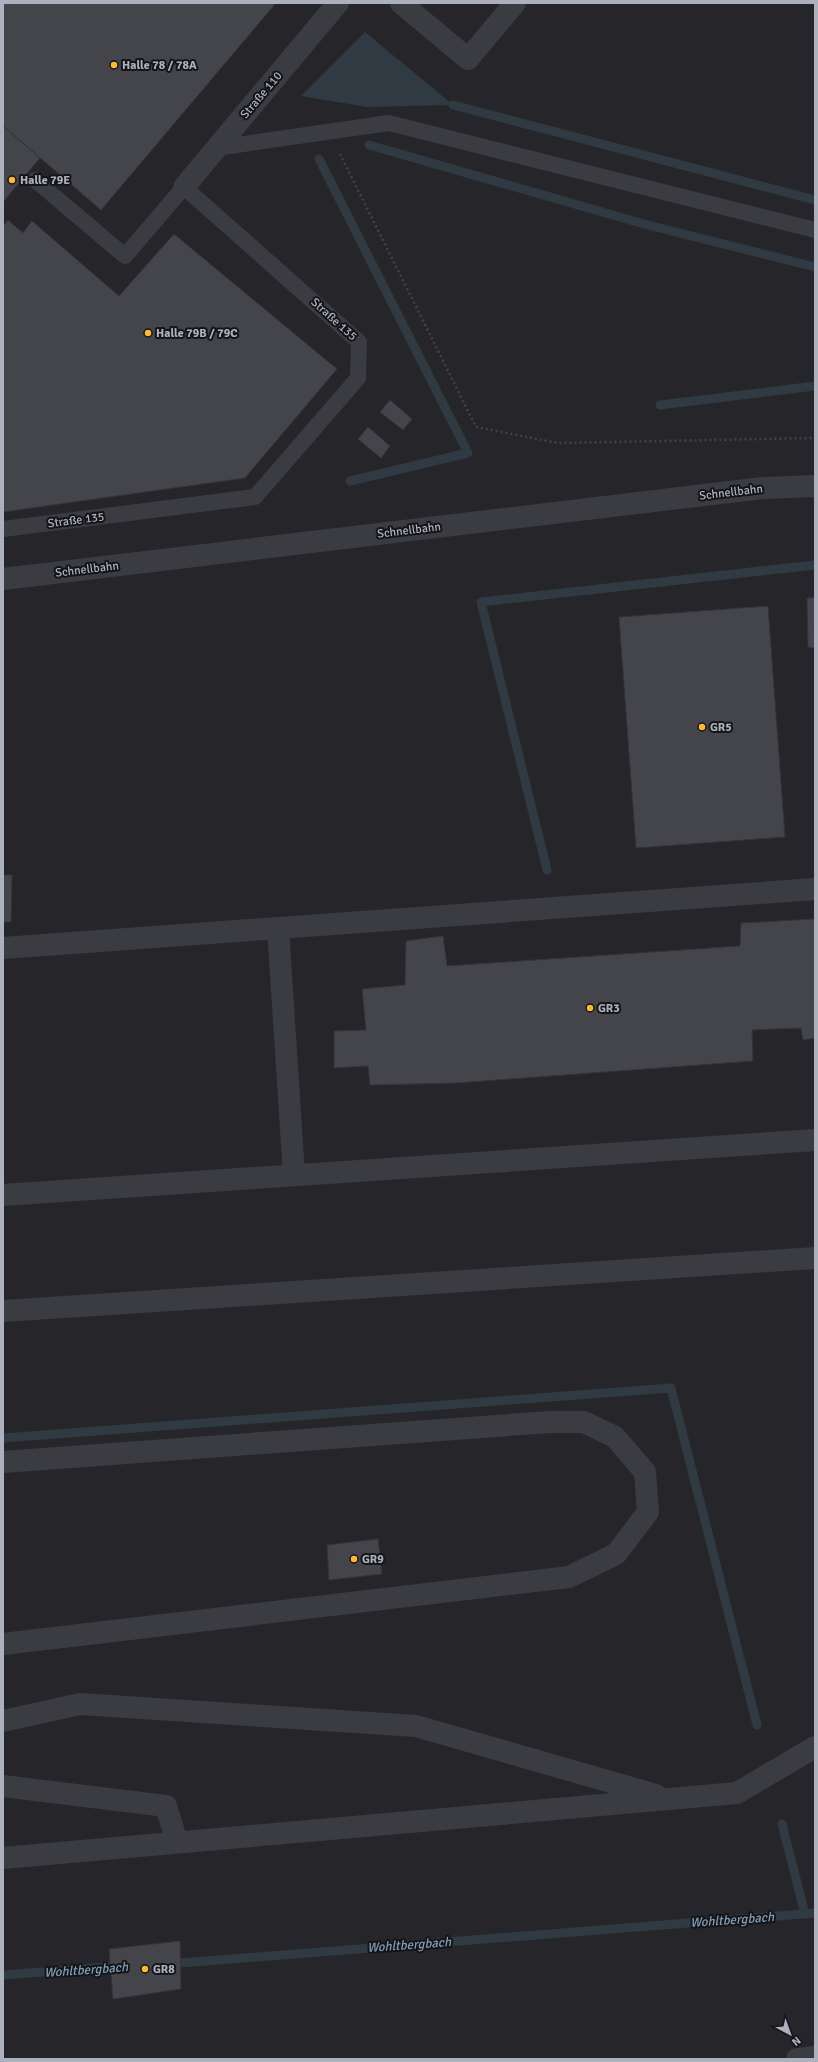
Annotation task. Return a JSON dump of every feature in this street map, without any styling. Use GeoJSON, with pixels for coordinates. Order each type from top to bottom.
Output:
{"type":"FeatureCollection","features":[{"type":"Feature","properties":{"kind":"street","name":"Straße 110"},"geometry":{"type":"LineString","coordinates":[[184,187],[338,3]]}},
{"type":"Feature","properties":{"kind":"street"},"geometry":{"type":"LineString","coordinates":[[401,3],[468,59],[515,3]]}},
{"type":"Feature","properties":{"kind":"street","name":"Schnellbahn"},"geometry":{"type":"LineString","coordinates":[[3,580],[755,489],[815,486]]}},
{"type":"Feature","properties":{"kind":"street"},"geometry":{"type":"LineString","coordinates":[[3,948],[815,889]]}},
{"type":"Feature","properties":{"kind":"street"},"geometry":{"type":"LineString","coordinates":[[278,928],[294,1175]]}},
{"type":"Feature","properties":{"kind":"street"},"geometry":{"type":"LineString","coordinates":[[3,1195],[815,1140]]}},
{"type":"Feature","properties":{"kind":"street"},"geometry":{"type":"LineString","coordinates":[[3,1312],[815,1258]]}},
{"type":"Feature","properties":{"kind":"street"},"geometry":{"type":"LineString","coordinates":[[3,1462],[550,1422],[584,1422],[615,1437],[645,1472],[648,1512],[616,1554],[569,1577],[3,1644]]}},
{"type":"Feature","properties":{"kind":"street"},"geometry":{"type":"LineString","coordinates":[[3,1721],[80,1704],[416,1726],[669,1799]]}},
{"type":"Feature","properties":{"kind":"street"},"geometry":{"type":"LineString","coordinates":[[3,1858],[737,1793],[815,1747]]}},
{"type":"Feature","properties":{"kind":"street"},"geometry":{"type":"LineString","coordinates":[[3,1786],[166,1806],[177,1842]]}},
{"type":"Feature","properties":{"kind":"street"},"geometry":{"type":"LineString","coordinates":[[797,2059],[815,2057]]}},
{"type":"Feature","properties":{"kind":"lane"},"geometry":{"type":"LineString","coordinates":[[216,148],[389,123],[815,230]]}},
{"type":"Feature","properties":{"kind":"lane"},"geometry":{"type":"LineString","coordinates":[[35,180],[125,256],[184,187]]}},
{"type":"Feature","properties":{"kind":"lane","name":"Straße 135"},"geometry":{"type":"LineString","coordinates":[[3,529],[255,497],[358,378],[359,342],[184,187]]}},
{"type":"Feature","properties":{"kind":"path"},"geometry":{"type":"LineString","coordinates":[[329,132],[476,427],[558,443],[815,438]]}},
{"type":"Feature","properties":{"kind":"shaded area"},"geometry":{"type":"Polygon","coordinates":[[[3,3],[815,3],[815,2059],[3,2059],[3,3]]]}},
{"type":"Feature","properties":{"kind":"shaded area"},"geometry":{"type":"Polygon","coordinates":[[[365,32],[453,105],[367,107],[301,96],[365,32]]]}},
{"type":"Feature","properties":{"kind":"building","name":"Halle 78 / 78A"},"geometry":{"type":"Polygon","coordinates":[[[3,3],[276,3],[101,210],[3,126],[3,3]]]}},
{"type":"Feature","properties":{"kind":"building","name":"Halle 79E"},"geometry":{"type":"Polygon","coordinates":[[[3,126],[40,158],[3,202],[3,126]]]}},
{"type":"Feature","properties":{"kind":"building","name":"Halle 79B / 79C"},"geometry":{"type":"Polygon","coordinates":[[[8,220],[23,233],[32,221],[119,296],[174,234],[337,369],[245,478],[3,512],[3,226],[8,220]]]}},
{"type":"Feature","properties":{"kind":"building"},"geometry":{"type":"Polygon","coordinates":[[[390,400],[412,419],[403,430],[380,412],[390,400]]]}},
{"type":"Feature","properties":{"kind":"building"},"geometry":{"type":"Polygon","coordinates":[[[368,427],[390,446],[381,458],[358,439],[368,427]]]}},
{"type":"Feature","properties":{"kind":"building"},"geometry":{"type":"Polygon","coordinates":[[[807,598],[815,598],[815,648],[808,647],[807,598]]]}},
{"type":"Feature","properties":{"kind":"building","name":"GR5"},"geometry":{"type":"Polygon","coordinates":[[[768,606],[785,837],[636,848],[619,617],[768,606]]]}},
{"type":"Feature","properties":{"kind":"building"},"geometry":{"type":"Polygon","coordinates":[[[3,875],[12,875],[11,922],[3,922],[3,875]]]}},
{"type":"Feature","properties":{"kind":"building","name":"GR3"},"geometry":{"type":"Polygon","coordinates":[[[815,919],[815,1038],[803,1040],[801,1028],[752,1030],[753,1061],[456,1083],[370,1085],[368,1066],[334,1068],[334,1031],[366,1030],[362,989],[405,985],[406,941],[443,936],[447,966],[740,946],[741,923],[815,919]]]}},
{"type":"Feature","properties":{"kind":"building","name":"GR9"},"geometry":{"type":"Polygon","coordinates":[[[378,1539],[382,1574],[329,1580],[327,1545],[378,1539]]]}},
{"type":"Feature","properties":{"kind":"building","name":"GR8"},"geometry":{"type":"Polygon","coordinates":[[[180,1941],[181,1989],[113,1999],[109,1949],[180,1941]]]}},
{"type":"Feature","properties":{"kind":"waterway"},"geometry":{"type":"LineString","coordinates":[[453,105],[815,200]]}},
{"type":"Feature","properties":{"kind":"waterway"},"geometry":{"type":"LineString","coordinates":[[369,145],[644,224],[815,267]]}},
{"type":"Feature","properties":{"kind":"waterway"},"geometry":{"type":"LineString","coordinates":[[319,159],[468,453],[350,481]]}},
{"type":"Feature","properties":{"kind":"waterway"},"geometry":{"type":"LineString","coordinates":[[660,405],[815,386]]}},
{"type":"Feature","properties":{"kind":"waterway"},"geometry":{"type":"LineString","coordinates":[[547,870],[481,602],[815,565]]}},
{"type":"Feature","properties":{"kind":"waterway"},"geometry":{"type":"LineString","coordinates":[[3,1438],[671,1388],[757,1725]]}},
{"type":"Feature","properties":{"kind":"waterway"},"geometry":{"type":"LineString","coordinates":[[782,1824],[805,1914]]}},
{"type":"Feature","properties":{"kind":"waterway","name":"Wohltbergbach"},"geometry":{"type":"LineString","coordinates":[[168,1964],[815,1913]]}},
{"type":"Feature","properties":{"kind":"waterway","name":"Wohltbergbach"},"geometry":{"type":"LineString","coordinates":[[3,1975],[121,1966]]}},
{"type":"Feature","properties":{"kind":"place","name":"Halle 78 / 78A"},"geometry":{"type":"Point","coordinates":[114,65]}},
{"type":"Feature","properties":{"kind":"place","name":"Halle 79E"},"geometry":{"type":"Point","coordinates":[12,180]}},
{"type":"Feature","properties":{"kind":"place","name":"Halle 79B / 79C"},"geometry":{"type":"Point","coordinates":[148,333]}},
{"type":"Feature","properties":{"kind":"place","name":"GR5"},"geometry":{"type":"Point","coordinates":[702,727]}},
{"type":"Feature","properties":{"kind":"place","name":"GR3"},"geometry":{"type":"Point","coordinates":[590,1008]}},
{"type":"Feature","properties":{"kind":"place","name":"GR9"},"geometry":{"type":"Point","coordinates":[354,1559]}},
{"type":"Feature","properties":{"kind":"place","name":"GR8"},"geometry":{"type":"Point","coordinates":[145,1969]}}]}
